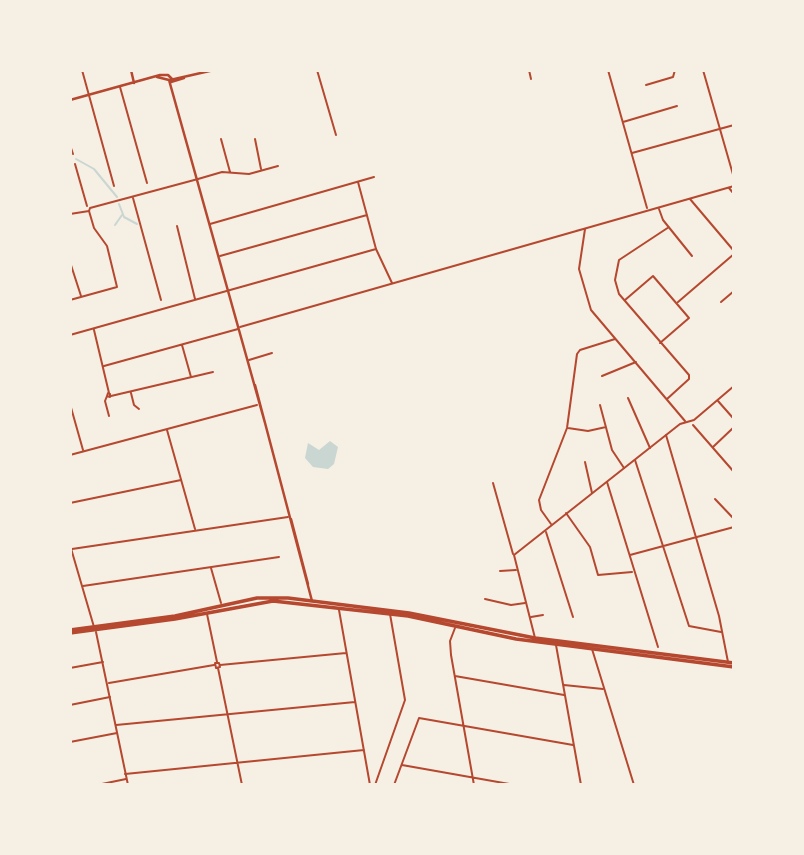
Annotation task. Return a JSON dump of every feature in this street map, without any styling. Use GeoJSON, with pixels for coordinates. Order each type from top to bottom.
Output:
{"type":"FeatureCollection","features":[{"type":"Feature","properties":{"kind":"main road"},"geometry":{"type":"LineString","coordinates":[[131,70],[134,83]]}},
{"type":"Feature","properties":{"kind":"main road"},"geometry":{"type":"LineString","coordinates":[[70,100],[157,77],[171,81],[214,70]]}},
{"type":"Feature","properties":{"kind":"main road"},"geometry":{"type":"LineString","coordinates":[[171,81],[240,327],[258,405],[312,603]]}},
{"type":"Feature","properties":{"kind":"main road"},"geometry":{"type":"LineString","coordinates":[[254,383],[265,423]]}},
{"type":"Feature","properties":{"kind":"main road"},"geometry":{"type":"LineString","coordinates":[[257,391],[258,405],[264,414]]}},
{"type":"Feature","properties":{"kind":"main road"},"geometry":{"type":"LineString","coordinates":[[94,628],[257,598],[410,613],[453,626],[556,645],[592,647]]}},
{"type":"Feature","properties":{"kind":"main road"},"geometry":{"type":"LineString","coordinates":[[70,631],[207,613],[265,601],[312,603],[441,622]]}},
{"type":"Feature","properties":{"kind":"main road"},"geometry":{"type":"LineString","coordinates":[[453,626],[732,664]]}},
{"type":"Feature","properties":{"kind":"street"},"geometry":{"type":"LineString","coordinates":[[82,70],[114,186]]}},
{"type":"Feature","properties":{"kind":"street"},"geometry":{"type":"LineString","coordinates":[[317,70],[336,135]]}},
{"type":"Feature","properties":{"kind":"street"},"geometry":{"type":"LineString","coordinates":[[529,70],[531,79]]}},
{"type":"Feature","properties":{"kind":"street"},"geometry":{"type":"LineString","coordinates":[[608,70],[647,210]]}},
{"type":"Feature","properties":{"kind":"street"},"geometry":{"type":"LineString","coordinates":[[646,85],[673,77],[676,70]]}},
{"type":"Feature","properties":{"kind":"street"},"geometry":{"type":"LineString","coordinates":[[703,70],[734,178]]}},
{"type":"Feature","properties":{"kind":"street"},"geometry":{"type":"LineString","coordinates":[[120,87],[147,183]]}},
{"type":"Feature","properties":{"kind":"street"},"geometry":{"type":"LineString","coordinates":[[622,122],[677,106]]}},
{"type":"Feature","properties":{"kind":"street"},"geometry":{"type":"LineString","coordinates":[[631,154],[734,125]]}},
{"type":"Feature","properties":{"kind":"street"},"geometry":{"type":"LineString","coordinates":[[221,139],[230,172]]}},
{"type":"Feature","properties":{"kind":"street"},"geometry":{"type":"LineString","coordinates":[[255,139],[261,170]]}},
{"type":"Feature","properties":{"kind":"street"},"geometry":{"type":"LineString","coordinates":[[70,145],[73,154]]}},
{"type":"Feature","properties":{"kind":"street"},"geometry":{"type":"LineString","coordinates":[[728,157],[734,155]]}},
{"type":"Feature","properties":{"kind":"street"},"geometry":{"type":"LineString","coordinates":[[70,300],[117,288],[107,246],[94,228],[75,164]]}},
{"type":"Feature","properties":{"kind":"street"},"geometry":{"type":"LineString","coordinates":[[70,214],[198,178],[230,172],[245,174],[278,166]]}},
{"type":"Feature","properties":{"kind":"street"},"geometry":{"type":"LineString","coordinates":[[211,224],[374,177]]}},
{"type":"Feature","properties":{"kind":"street"},"geometry":{"type":"LineString","coordinates":[[358,182],[376,249],[392,282]]}},
{"type":"Feature","properties":{"kind":"street"},"geometry":{"type":"LineString","coordinates":[[104,366],[734,186]]}},
{"type":"Feature","properties":{"kind":"street"},"geometry":{"type":"LineString","coordinates":[[729,188],[734,194]]}},
{"type":"Feature","properties":{"kind":"street"},"geometry":{"type":"LineString","coordinates":[[132,197],[162,300]]}},
{"type":"Feature","properties":{"kind":"street"},"geometry":{"type":"LineString","coordinates":[[678,303],[734,253],[690,199]]}},
{"type":"Feature","properties":{"kind":"street"},"geometry":{"type":"LineString","coordinates":[[659,207],[669,227],[692,256]]}},
{"type":"Feature","properties":{"kind":"street"},"geometry":{"type":"LineString","coordinates":[[220,257],[367,215]]}},
{"type":"Feature","properties":{"kind":"street"},"geometry":{"type":"LineString","coordinates":[[177,226],[196,301]]}},
{"type":"Feature","properties":{"kind":"street"},"geometry":{"type":"LineString","coordinates":[[575,231],[592,226]]}},
{"type":"Feature","properties":{"kind":"street"},"geometry":{"type":"LineString","coordinates":[[667,399],[689,379],[689,375],[616,288],[616,264],[669,227]]}},
{"type":"Feature","properties":{"kind":"street"},"geometry":{"type":"LineString","coordinates":[[585,229],[579,269],[591,310],[734,472]]}},
{"type":"Feature","properties":{"kind":"street"},"geometry":{"type":"LineString","coordinates":[[575,231],[583,240]]}},
{"type":"Feature","properties":{"kind":"street"},"geometry":{"type":"LineString","coordinates":[[70,335],[376,249]]}},
{"type":"Feature","properties":{"kind":"street"},"geometry":{"type":"LineString","coordinates":[[70,262],[81,297]]}},
{"type":"Feature","properties":{"kind":"street"},"geometry":{"type":"LineString","coordinates":[[624,300],[653,276],[678,303],[689,318],[660,343]]}},
{"type":"Feature","properties":{"kind":"street"},"geometry":{"type":"LineString","coordinates":[[721,302],[734,291]]}},
{"type":"Feature","properties":{"kind":"street"},"geometry":{"type":"LineString","coordinates":[[93,329],[104,366],[109,395],[105,401],[109,416]]}},
{"type":"Feature","properties":{"kind":"street"},"geometry":{"type":"LineString","coordinates":[[552,525],[542,513],[539,500],[567,428],[579,352],[615,339]]}},
{"type":"Feature","properties":{"kind":"street"},"geometry":{"type":"LineString","coordinates":[[182,345],[192,378]]}},
{"type":"Feature","properties":{"kind":"street"},"geometry":{"type":"LineString","coordinates":[[248,360],[272,353]]}},
{"type":"Feature","properties":{"kind":"street"},"geometry":{"type":"LineString","coordinates":[[602,376],[636,362]]}},
{"type":"Feature","properties":{"kind":"street"},"geometry":{"type":"LineString","coordinates":[[109,395],[131,393],[213,372]]}},
{"type":"Feature","properties":{"kind":"street"},"geometry":{"type":"LineString","coordinates":[[514,555],[666,435],[687,421],[694,420],[734,386]]}},
{"type":"Feature","properties":{"kind":"street"},"geometry":{"type":"LineString","coordinates":[[131,393],[134,405],[139,409]]}},
{"type":"Feature","properties":{"kind":"street"},"geometry":{"type":"LineString","coordinates":[[628,398],[650,448]]}},
{"type":"Feature","properties":{"kind":"street"},"geometry":{"type":"LineString","coordinates":[[712,447],[732,430],[733,418],[717,400]]}},
{"type":"Feature","properties":{"kind":"street"},"geometry":{"type":"LineString","coordinates":[[70,404],[83,452]]}},
{"type":"Feature","properties":{"kind":"street"},"geometry":{"type":"LineString","coordinates":[[70,455],[258,405]]}},
{"type":"Feature","properties":{"kind":"street"},"geometry":{"type":"LineString","coordinates":[[600,405],[614,455],[624,468]]}},
{"type":"Feature","properties":{"kind":"street"},"geometry":{"type":"LineString","coordinates":[[693,425],[694,420]]}},
{"type":"Feature","properties":{"kind":"street"},"geometry":{"type":"LineString","coordinates":[[567,428],[588,431],[606,427]]}},
{"type":"Feature","properties":{"kind":"street"},"geometry":{"type":"LineString","coordinates":[[167,429],[195,531]]}},
{"type":"Feature","properties":{"kind":"street"},"geometry":{"type":"LineString","coordinates":[[666,435],[720,632],[732,664]]}},
{"type":"Feature","properties":{"kind":"street"},"geometry":{"type":"LineString","coordinates":[[635,459],[689,626],[720,632]]}},
{"type":"Feature","properties":{"kind":"street"},"geometry":{"type":"LineString","coordinates":[[585,462],[592,493]]}},
{"type":"Feature","properties":{"kind":"street"},"geometry":{"type":"LineString","coordinates":[[730,467],[734,462]]}},
{"type":"Feature","properties":{"kind":"street"},"geometry":{"type":"LineString","coordinates":[[70,503],[181,481]]}},
{"type":"Feature","properties":{"kind":"street"},"geometry":{"type":"LineString","coordinates":[[607,482],[658,647]]}},
{"type":"Feature","properties":{"kind":"street"},"geometry":{"type":"LineString","coordinates":[[493,483],[536,638]]}},
{"type":"Feature","properties":{"kind":"street"},"geometry":{"type":"LineString","coordinates":[[715,499],[734,519]]}},
{"type":"Feature","properties":{"kind":"street"},"geometry":{"type":"LineString","coordinates":[[566,513],[590,547],[598,575],[634,571]]}},
{"type":"Feature","properties":{"kind":"street"},"geometry":{"type":"LineString","coordinates":[[128,785],[103,662],[71,547],[289,517]]}},
{"type":"Feature","properties":{"kind":"street"},"geometry":{"type":"LineString","coordinates":[[629,556],[734,527]]}},
{"type":"Feature","properties":{"kind":"street"},"geometry":{"type":"LineString","coordinates":[[546,530],[573,617]]}},
{"type":"Feature","properties":{"kind":"street"},"geometry":{"type":"LineString","coordinates":[[81,587],[279,557]]}},
{"type":"Feature","properties":{"kind":"street"},"geometry":{"type":"LineString","coordinates":[[211,567],[222,606]]}},
{"type":"Feature","properties":{"kind":"street"},"geometry":{"type":"LineString","coordinates":[[499,571],[517,569]]}},
{"type":"Feature","properties":{"kind":"street"},"geometry":{"type":"LineString","coordinates":[[485,599],[511,605],[527,603]]}},
{"type":"Feature","properties":{"kind":"street"},"geometry":{"type":"LineString","coordinates":[[338,607],[370,785]]}},
{"type":"Feature","properties":{"kind":"street"},"geometry":{"type":"LineString","coordinates":[[207,613],[242,785]]}},
{"type":"Feature","properties":{"kind":"street"},"geometry":{"type":"LineString","coordinates":[[375,785],[405,700],[390,614]]}},
{"type":"Feature","properties":{"kind":"street"},"geometry":{"type":"LineString","coordinates":[[531,617],[543,615]]}},
{"type":"Feature","properties":{"kind":"street"},"geometry":{"type":"LineString","coordinates":[[453,626],[450,645],[454,676],[474,785]]}},
{"type":"Feature","properties":{"kind":"street"},"geometry":{"type":"LineString","coordinates":[[556,645],[581,785]]}},
{"type":"Feature","properties":{"kind":"street"},"geometry":{"type":"LineString","coordinates":[[592,647],[634,785]]}},
{"type":"Feature","properties":{"kind":"street"},"geometry":{"type":"LineString","coordinates":[[219,667],[346,653]]}},
{"type":"Feature","properties":{"kind":"street"},"geometry":{"type":"LineString","coordinates":[[70,668],[103,662]]}},
{"type":"Feature","properties":{"kind":"street"},"geometry":{"type":"LineString","coordinates":[[107,684],[216,664]]}},
{"type":"Feature","properties":{"kind":"street"},"geometry":{"type":"LineString","coordinates":[[454,676],[564,695]]}},
{"type":"Feature","properties":{"kind":"street"},"geometry":{"type":"LineString","coordinates":[[563,685],[604,689]]}},
{"type":"Feature","properties":{"kind":"street"},"geometry":{"type":"LineString","coordinates":[[70,705],[110,697]]}},
{"type":"Feature","properties":{"kind":"street"},"geometry":{"type":"LineString","coordinates":[[116,725],[355,702]]}},
{"type":"Feature","properties":{"kind":"street"},"geometry":{"type":"LineString","coordinates":[[394,785],[419,718],[573,745]]}},
{"type":"Feature","properties":{"kind":"street"},"geometry":{"type":"LineString","coordinates":[[70,742],[117,733]]}},
{"type":"Feature","properties":{"kind":"street"},"geometry":{"type":"LineString","coordinates":[[125,774],[364,750]]}},
{"type":"Feature","properties":{"kind":"street"},"geometry":{"type":"LineString","coordinates":[[401,765],[514,785]]}},
{"type":"Feature","properties":{"kind":"street"},"geometry":{"type":"LineString","coordinates":[[97,785],[126,779]]}},
{"type":"Feature","properties":{"kind":"shaded area"},"geometry":{"type":"Polygon","coordinates":[[[330,441],[338,447],[334,464],[328,469],[313,467],[305,458],[308,443],[319,450],[330,441]]]}},
{"type":"Feature","properties":{"kind":"waterway"},"geometry":{"type":"LineString","coordinates":[[76,159],[94,169],[117,197]]}},
{"type":"Feature","properties":{"kind":"waterway"},"geometry":{"type":"LineString","coordinates":[[119,204],[124,217],[137,224]]}},
{"type":"Feature","properties":{"kind":"waterway"},"geometry":{"type":"LineString","coordinates":[[115,225],[122,215]]}}]}
